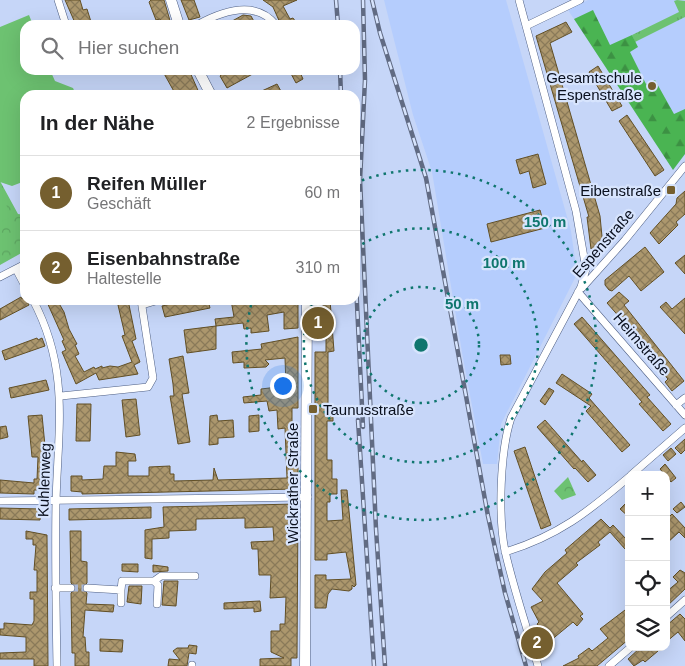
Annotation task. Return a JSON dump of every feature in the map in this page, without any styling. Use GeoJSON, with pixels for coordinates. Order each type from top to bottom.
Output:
{"type":"FeatureCollection","features":[{"type":"Feature","properties":{"kind":"main road"},"geometry":{"type":"LineString","coordinates":[[171,0],[177,20]]}},
{"type":"Feature","properties":{"kind":"main road"},"geometry":{"type":"LineString","coordinates":[[201,75],[208,90]]}},
{"type":"Feature","properties":{"kind":"main road","name":"Wickrather Straße"},"geometry":{"type":"LineString","coordinates":[[305,666],[308,498],[307,305]]}},
{"type":"Feature","properties":{"kind":"street"},"geometry":{"type":"LineString","coordinates":[[58,0],[64,20]]}},
{"type":"Feature","properties":{"kind":"street"},"geometry":{"type":"LineString","coordinates":[[519,0],[576,211],[586,269],[584,282],[511,418],[505,437],[502,467],[505,552],[538,666]]}},
{"type":"Feature","properties":{"kind":"street"},"geometry":{"type":"LineString","coordinates":[[526,26],[580,0]]}},
{"type":"Feature","properties":{"kind":"street"},"geometry":{"type":"LineString","coordinates":[[207,20],[240,3],[252,3],[264,8],[273,20]]}},
{"type":"Feature","properties":{"kind":"street","name":"Espenstraße"},"geometry":{"type":"LineString","coordinates":[[578,292],[626,240],[685,166]]}},
{"type":"Feature","properties":{"kind":"street"},"geometry":{"type":"LineString","coordinates":[[0,277],[20,267]]}},
{"type":"Feature","properties":{"kind":"street"},"geometry":{"type":"LineString","coordinates":[[16,269],[20,277]]}},
{"type":"Feature","properties":{"kind":"street","name":"Heimstraße"},"geometry":{"type":"LineString","coordinates":[[578,292],[685,415]]}},
{"type":"Feature","properties":{"kind":"street","name":"Kuhlenweg"},"geometry":{"type":"LineString","coordinates":[[35,305],[48,334],[61,396],[56,501],[55,588],[57,666]]}},
{"type":"Feature","properties":{"kind":"street"},"geometry":{"type":"LineString","coordinates":[[61,396],[148,387],[153,378],[142,305]]}},
{"type":"Feature","properties":{"kind":"street"},"geometry":{"type":"LineString","coordinates":[[676,405],[685,398]]}},
{"type":"Feature","properties":{"kind":"street"},"geometry":{"type":"LineString","coordinates":[[636,471],[685,428]]}},
{"type":"Feature","properties":{"kind":"street"},"geometry":{"type":"LineString","coordinates":[[505,552],[528,545],[565,528],[625,480]]}},
{"type":"Feature","properties":{"kind":"street"},"geometry":{"type":"LineString","coordinates":[[0,501],[308,498]]}},
{"type":"Feature","properties":{"kind":"street"},"geometry":{"type":"LineString","coordinates":[[121,603],[122,581],[154,581],[162,576],[195,576]]}},
{"type":"Feature","properties":{"kind":"street"},"geometry":{"type":"LineString","coordinates":[[154,581],[158,585],[157,604]]}},
{"type":"Feature","properties":{"kind":"street"},"geometry":{"type":"LineString","coordinates":[[55,588],[71,588]]}},
{"type":"Feature","properties":{"kind":"street"},"geometry":{"type":"LineString","coordinates":[[87,588],[122,590]]}},
{"type":"Feature","properties":{"kind":"street"},"geometry":{"type":"LineString","coordinates":[[670,613],[685,600]]}},
{"type":"Feature","properties":{"kind":"street"},"geometry":{"type":"LineString","coordinates":[[609,666],[626,651]]}},
{"type":"Feature","properties":{"kind":"shaded area"},"geometry":{"type":"Polygon","coordinates":[[[384,0],[506,0],[571,231],[577,274],[501,424],[497,464],[483,464],[432,172],[413,115],[384,0]]]}},
{"type":"Feature","properties":{"kind":"shaded area","name":"Gesamtschule Espenstraße"},"geometry":{"type":"Polygon","coordinates":[[[588,0],[685,0],[685,154],[673,170],[568,10],[588,0]]]}},
{"type":"Feature","properties":{"kind":"green space"},"geometry":{"type":"Polygon","coordinates":[[[674,1],[685,1],[685,17],[635,42],[632,35],[679,12],[674,1]]]}},
{"type":"Feature","properties":{"kind":"green space"},"geometry":{"type":"Polygon","coordinates":[[[593,10],[610,45],[632,35],[638,47],[630,52],[646,84],[655,80],[674,114],[685,109],[685,154],[673,170],[574,19],[593,10]]]}},
{"type":"Feature","properties":{"kind":"green space"},"geometry":{"type":"Polygon","coordinates":[[[29,15],[31,20],[20,20],[20,75],[52,75],[55,81],[74,90],[20,90],[20,183],[12,186],[0,182],[0,27],[29,15]]]}},
{"type":"Feature","properties":{"kind":"green space"},"geometry":{"type":"Polygon","coordinates":[[[0,181],[18,214],[20,214],[20,254],[0,265],[0,181]]]}},
{"type":"Feature","properties":{"kind":"green space"},"geometry":{"type":"Polygon","coordinates":[[[0,189],[11,217],[0,222],[0,189]]]}},
{"type":"Feature","properties":{"kind":"green space"},"geometry":{"type":"Polygon","coordinates":[[[568,477],[576,495],[562,500],[554,491],[568,477]]]}},
{"type":"Feature","properties":{"kind":"building"},"geometry":{"type":"Polygon","coordinates":[[[65,0],[80,0],[83,10],[87,9],[90,20],[74,20],[65,0]]]}},
{"type":"Feature","properties":{"kind":"building"},"geometry":{"type":"Polygon","coordinates":[[[151,0],[164,0],[170,20],[156,20],[149,2],[151,0]]]}},
{"type":"Feature","properties":{"kind":"building"},"geometry":{"type":"Polygon","coordinates":[[[181,0],[194,0],[200,17],[189,20],[181,0]]]}},
{"type":"Feature","properties":{"kind":"building"},"geometry":{"type":"Polygon","coordinates":[[[263,0],[297,0],[283,6],[290,19],[293,18],[294,20],[279,20],[273,7],[263,0]]]}},
{"type":"Feature","properties":{"kind":"building"},"geometry":{"type":"Polygon","coordinates":[[[243,15],[251,16],[253,20],[234,20],[243,15]]]}},
{"type":"Feature","properties":{"kind":"building"},"geometry":{"type":"Polygon","coordinates":[[[566,22],[572,32],[550,43],[600,216],[603,247],[591,249],[587,217],[589,217],[536,36],[566,22]]]}},
{"type":"Feature","properties":{"kind":"building"},"geometry":{"type":"Polygon","coordinates":[[[598,66],[622,106],[612,111],[589,72],[598,66]]]}},
{"type":"Feature","properties":{"kind":"building"},"geometry":{"type":"Polygon","coordinates":[[[165,75],[191,75],[198,90],[173,90],[165,75]]]}},
{"type":"Feature","properties":{"kind":"building"},"geometry":{"type":"Polygon","coordinates":[[[221,75],[251,75],[227,88],[221,75]]]}},
{"type":"Feature","properties":{"kind":"building"},"geometry":{"type":"Polygon","coordinates":[[[292,75],[301,75],[303,79],[296,83],[292,75]]]}},
{"type":"Feature","properties":{"kind":"building"},"geometry":{"type":"Polygon","coordinates":[[[277,84],[280,90],[264,90],[277,84]]]}},
{"type":"Feature","properties":{"kind":"building"},"geometry":{"type":"Polygon","coordinates":[[[627,115],[664,170],[655,176],[619,121],[627,115]]]}},
{"type":"Feature","properties":{"kind":"building"},"geometry":{"type":"Polygon","coordinates":[[[538,154],[546,184],[533,188],[529,171],[520,174],[516,160],[538,154]]]}},
{"type":"Feature","properties":{"kind":"building"},"geometry":{"type":"Polygon","coordinates":[[[685,191],[685,214],[676,222],[678,225],[659,244],[650,233],[676,204],[677,198],[685,191]]]}},
{"type":"Feature","properties":{"kind":"building"},"geometry":{"type":"Polygon","coordinates":[[[540,210],[545,228],[491,242],[487,224],[540,210]]]}},
{"type":"Feature","properties":{"kind":"building"},"geometry":{"type":"Polygon","coordinates":[[[645,247],[664,272],[641,291],[629,276],[612,291],[609,290],[605,285],[605,280],[645,247]]]}},
{"type":"Feature","properties":{"kind":"building"},"geometry":{"type":"Polygon","coordinates":[[[685,255],[685,274],[675,263],[685,255]]]}},
{"type":"Feature","properties":{"kind":"building"},"geometry":{"type":"Polygon","coordinates":[[[619,292],[629,301],[624,305],[684,381],[672,391],[665,382],[668,379],[648,357],[650,355],[637,340],[638,338],[607,303],[619,292]]]}},
{"type":"Feature","properties":{"kind":"building"},"geometry":{"type":"Polygon","coordinates":[[[20,298],[20,305],[29,305],[0,320],[0,309],[20,298]]]}},
{"type":"Feature","properties":{"kind":"building"},"geometry":{"type":"Polygon","coordinates":[[[685,298],[685,334],[660,307],[666,302],[672,309],[685,298]]]}},
{"type":"Feature","properties":{"kind":"building"},"geometry":{"type":"Polygon","coordinates":[[[48,305],[60,305],[64,312],[69,329],[77,344],[75,345],[79,354],[75,356],[84,372],[94,367],[95,369],[102,366],[102,368],[118,367],[132,362],[122,336],[125,335],[118,305],[129,305],[136,339],[132,341],[140,362],[134,365],[138,374],[99,380],[96,373],[76,384],[62,352],[66,350],[62,341],[64,340],[48,305]]]}},
{"type":"Feature","properties":{"kind":"building"},"geometry":{"type":"Polygon","coordinates":[[[209,305],[210,308],[165,317],[162,306],[209,305]]]}},
{"type":"Feature","properties":{"kind":"building"},"geometry":{"type":"Polygon","coordinates":[[[232,305],[298,305],[298,328],[284,329],[284,312],[267,315],[269,331],[251,333],[251,328],[244,329],[243,323],[216,326],[215,319],[234,317],[232,305]]]}},
{"type":"Feature","properties":{"kind":"building"},"geometry":{"type":"Polygon","coordinates":[[[323,305],[330,305],[334,351],[328,352],[328,402],[329,414],[333,414],[333,421],[327,421],[327,460],[332,460],[332,479],[337,479],[337,494],[330,494],[330,502],[327,502],[327,521],[343,520],[341,490],[347,490],[356,585],[354,587],[352,585],[352,589],[349,591],[332,589],[328,594],[326,608],[315,608],[315,575],[326,575],[326,580],[351,579],[346,552],[327,554],[327,560],[315,560],[315,352],[326,352],[326,338],[315,336],[315,310],[323,308],[323,305]]]}},
{"type":"Feature","properties":{"kind":"building"},"geometry":{"type":"Polygon","coordinates":[[[582,317],[650,395],[647,397],[671,424],[663,431],[639,404],[642,402],[574,324],[582,317]]]}},
{"type":"Feature","properties":{"kind":"building"},"geometry":{"type":"Polygon","coordinates":[[[216,326],[216,349],[187,353],[184,330],[216,326]]]}},
{"type":"Feature","properties":{"kind":"building"},"geometry":{"type":"Polygon","coordinates":[[[298,337],[298,408],[292,408],[292,433],[298,432],[298,487],[296,489],[82,494],[82,492],[71,491],[71,476],[82,476],[82,480],[103,479],[104,466],[116,466],[116,452],[135,454],[136,461],[128,461],[128,476],[149,476],[149,467],[170,466],[170,474],[174,474],[174,481],[213,480],[214,468],[218,480],[287,478],[285,428],[278,429],[277,410],[269,411],[267,401],[244,403],[243,397],[261,395],[261,389],[286,386],[285,358],[265,360],[269,364],[266,367],[244,368],[244,362],[233,363],[232,352],[262,349],[261,344],[298,337]]]}},
{"type":"Feature","properties":{"kind":"building"},"geometry":{"type":"Polygon","coordinates":[[[37,338],[38,340],[42,338],[45,346],[5,360],[2,351],[37,338]]]}},
{"type":"Feature","properties":{"kind":"building"},"geometry":{"type":"Polygon","coordinates":[[[500,355],[510,355],[511,364],[501,365],[500,355]]]}},
{"type":"Feature","properties":{"kind":"building"},"geometry":{"type":"Polygon","coordinates":[[[183,356],[189,393],[182,394],[190,442],[178,444],[170,396],[174,396],[169,359],[183,356]]]}},
{"type":"Feature","properties":{"kind":"building"},"geometry":{"type":"Polygon","coordinates":[[[562,374],[592,394],[589,398],[630,445],[622,452],[586,411],[591,406],[556,383],[562,374]]]}},
{"type":"Feature","properties":{"kind":"building"},"geometry":{"type":"Polygon","coordinates":[[[46,380],[49,390],[11,398],[9,388],[46,380]]]}},
{"type":"Feature","properties":{"kind":"building"},"geometry":{"type":"Polygon","coordinates":[[[549,388],[554,391],[545,405],[540,401],[549,388]]]}},
{"type":"Feature","properties":{"kind":"building"},"geometry":{"type":"Polygon","coordinates":[[[136,399],[140,435],[126,437],[122,400],[136,399]]]}},
{"type":"Feature","properties":{"kind":"building"},"geometry":{"type":"Polygon","coordinates":[[[77,404],[91,404],[90,441],[76,441],[77,404]]]}},
{"type":"Feature","properties":{"kind":"building"},"geometry":{"type":"Polygon","coordinates":[[[42,415],[46,456],[44,456],[43,490],[34,490],[34,494],[0,493],[0,480],[34,483],[34,479],[37,479],[38,457],[32,457],[28,416],[42,415]]]}},
{"type":"Feature","properties":{"kind":"building"},"geometry":{"type":"Polygon","coordinates":[[[217,415],[218,421],[233,420],[234,437],[218,438],[218,444],[209,445],[210,416],[217,415]]]}},
{"type":"Feature","properties":{"kind":"building"},"geometry":{"type":"Polygon","coordinates":[[[259,415],[259,431],[249,432],[249,416],[259,415]]]}},
{"type":"Feature","properties":{"kind":"building"},"geometry":{"type":"Polygon","coordinates":[[[545,420],[596,475],[588,482],[537,427],[545,420]]]}},
{"type":"Feature","properties":{"kind":"building"},"geometry":{"type":"Polygon","coordinates":[[[6,426],[8,437],[0,439],[0,427],[6,426]]]}},
{"type":"Feature","properties":{"kind":"building"},"geometry":{"type":"Polygon","coordinates":[[[685,439],[685,450],[681,454],[675,448],[685,439]]]}},
{"type":"Feature","properties":{"kind":"building"},"geometry":{"type":"Polygon","coordinates":[[[525,447],[551,525],[541,529],[514,451],[525,447]]]}},
{"type":"Feature","properties":{"kind":"building"},"geometry":{"type":"Polygon","coordinates":[[[671,448],[676,454],[668,461],[663,455],[671,448]]]}},
{"type":"Feature","properties":{"kind":"building"},"geometry":{"type":"Polygon","coordinates":[[[665,464],[676,478],[671,482],[670,471],[662,471],[660,469],[665,464]]]}},
{"type":"Feature","properties":{"kind":"building"},"geometry":{"type":"Polygon","coordinates":[[[681,502],[685,507],[677,513],[673,509],[681,502]]]}},
{"type":"Feature","properties":{"kind":"building"},"geometry":{"type":"Polygon","coordinates":[[[296,504],[298,506],[297,658],[291,658],[291,666],[260,666],[260,659],[284,658],[271,652],[271,631],[280,631],[280,624],[285,624],[286,597],[270,598],[271,575],[259,575],[258,549],[252,549],[251,542],[274,541],[273,527],[245,528],[245,518],[196,519],[196,530],[169,531],[169,538],[152,539],[152,559],[145,558],[145,530],[164,527],[163,507],[296,504]]]}},
{"type":"Feature","properties":{"kind":"building"},"geometry":{"type":"Polygon","coordinates":[[[625,504],[625,513],[620,509],[625,504]]]}},
{"type":"Feature","properties":{"kind":"building"},"geometry":{"type":"Polygon","coordinates":[[[151,507],[151,518],[69,520],[69,509],[151,507]]]}},
{"type":"Feature","properties":{"kind":"building"},"geometry":{"type":"Polygon","coordinates":[[[0,508],[41,509],[40,520],[0,519],[0,508]]]}},
{"type":"Feature","properties":{"kind":"building"},"geometry":{"type":"Polygon","coordinates":[[[672,514],[685,528],[685,538],[679,532],[670,540],[670,516],[672,514]]]}},
{"type":"Feature","properties":{"kind":"building"},"geometry":{"type":"Polygon","coordinates":[[[601,519],[610,528],[613,525],[625,538],[625,549],[610,532],[598,542],[600,545],[576,563],[578,565],[557,583],[583,614],[580,616],[583,619],[577,626],[573,622],[550,641],[537,624],[539,622],[531,607],[543,601],[532,589],[545,572],[567,553],[565,550],[601,519]]]}},
{"type":"Feature","properties":{"kind":"building"},"geometry":{"type":"Polygon","coordinates":[[[26,531],[47,535],[48,666],[34,666],[34,659],[0,659],[0,653],[26,652],[26,637],[0,635],[0,629],[4,629],[4,623],[32,625],[34,621],[34,599],[30,599],[30,592],[37,592],[37,570],[34,570],[36,545],[33,545],[33,539],[26,539],[26,531]]]}},
{"type":"Feature","properties":{"kind":"building"},"geometry":{"type":"Polygon","coordinates":[[[70,531],[81,531],[81,561],[87,562],[87,583],[82,588],[87,593],[86,604],[114,605],[113,612],[85,610],[83,637],[85,637],[86,652],[89,652],[89,666],[75,666],[75,653],[72,653],[71,593],[76,588],[71,583],[70,531]]]}},
{"type":"Feature","properties":{"kind":"building"},"geometry":{"type":"Polygon","coordinates":[[[122,564],[138,564],[138,572],[122,571],[122,564]]]}},
{"type":"Feature","properties":{"kind":"building"},"geometry":{"type":"Polygon","coordinates":[[[153,565],[168,567],[168,571],[153,572],[153,565]]]}},
{"type":"Feature","properties":{"kind":"building"},"geometry":{"type":"Polygon","coordinates":[[[680,570],[685,573],[685,589],[670,603],[670,589],[678,582],[673,577],[680,570]]]}},
{"type":"Feature","properties":{"kind":"building"},"geometry":{"type":"Polygon","coordinates":[[[164,581],[178,581],[176,606],[162,605],[164,581]]]}},
{"type":"Feature","properties":{"kind":"building"},"geometry":{"type":"Polygon","coordinates":[[[129,586],[142,586],[141,604],[127,602],[129,586]]]}},
{"type":"Feature","properties":{"kind":"building"},"geometry":{"type":"Polygon","coordinates":[[[260,601],[261,611],[254,612],[254,608],[224,609],[224,603],[260,601]]]}},
{"type":"Feature","properties":{"kind":"building"},"geometry":{"type":"Polygon","coordinates":[[[625,610],[625,642],[597,666],[563,666],[579,658],[578,656],[589,648],[592,651],[608,638],[600,629],[625,610]]]}},
{"type":"Feature","properties":{"kind":"building"},"geometry":{"type":"Polygon","coordinates":[[[680,614],[685,619],[685,641],[678,632],[670,639],[670,623],[680,614]]]}},
{"type":"Feature","properties":{"kind":"building"},"geometry":{"type":"Polygon","coordinates":[[[100,639],[123,640],[122,652],[100,651],[100,639]]]}},
{"type":"Feature","properties":{"kind":"building"},"geometry":{"type":"Polygon","coordinates":[[[189,645],[197,646],[196,654],[189,653],[187,666],[168,666],[169,659],[180,660],[173,651],[177,648],[188,648],[189,645]]]}},
{"type":"Feature","properties":{"kind":"building"},"geometry":{"type":"Polygon","coordinates":[[[637,651],[658,651],[645,662],[643,660],[634,666],[628,659],[637,651]]]}},
{"type":"Feature","properties":{"kind":"tunnel"},"geometry":{"type":"LineString","coordinates":[[71,588],[87,588]]}},
{"type":"Feature","properties":{"kind":"railway"},"geometry":{"type":"LineString","coordinates":[[336,0],[338,20]]}},
{"type":"Feature","properties":{"kind":"railway"},"geometry":{"type":"LineString","coordinates":[[363,0],[365,80],[360,180],[376,529],[385,666]]}},
{"type":"Feature","properties":{"kind":"railway"},"geometry":{"type":"LineString","coordinates":[[372,0],[380,33],[426,178],[488,516],[505,593],[526,666]]}},
{"type":"Feature","properties":{"kind":"railway"},"geometry":{"type":"LineString","coordinates":[[340,75],[341,90]]}},
{"type":"Feature","properties":{"kind":"railway"},"geometry":{"type":"LineString","coordinates":[[357,305],[363,427]]}},
{"type":"Feature","properties":{"kind":"railway"},"geometry":{"type":"LineString","coordinates":[[358,420],[374,666]]}},
{"type":"Feature","properties":{"kind":"place","name":"Gesamtschule Espenstraße"},"geometry":{"type":"Point","coordinates":[652,86]}},
{"type":"Feature","properties":{"kind":"place","name":"Eibenstraße"},"geometry":{"type":"Point","coordinates":[671,190]}},
{"type":"Feature","properties":{"kind":"place","name":"Reifen Müller"},"geometry":{"type":"Point","coordinates":[318,323]}},
{"type":"Feature","properties":{"kind":"place","name":"Taunusstraße"},"geometry":{"type":"Point","coordinates":[313,409]}},
{"type":"Feature","properties":{"kind":"place","name":"Eisenbahnstraße"},"geometry":{"type":"Point","coordinates":[537,643]}}]}
